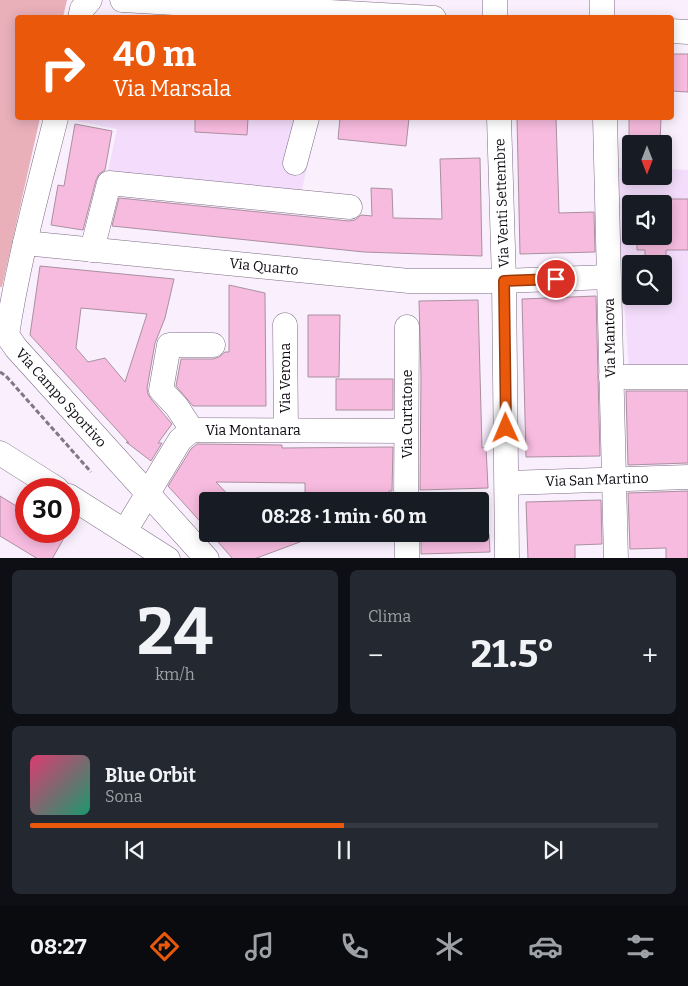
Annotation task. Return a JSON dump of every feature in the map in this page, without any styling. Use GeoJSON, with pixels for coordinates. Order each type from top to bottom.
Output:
{"type":"FeatureCollection","features":[{"type":"Feature","properties":{"kind":"street"},"geometry":{"type":"LineString","coordinates":[[81,15],[82,9],[90,0]]}},
{"type":"Feature","properties":{"kind":"street"},"geometry":{"type":"LineString","coordinates":[[122,0],[332,15]]}},
{"type":"Feature","properties":{"kind":"street"},"geometry":{"type":"LineString","coordinates":[[495,0],[495,15]]}},
{"type":"Feature","properties":{"kind":"street"},"geometry":{"type":"LineString","coordinates":[[602,0],[602,15]]}},
{"type":"Feature","properties":{"kind":"street"},"geometry":{"type":"LineString","coordinates":[[674,31],[688,32]]}},
{"type":"Feature","properties":{"kind":"street","name":"Via Campo Sportivo"},"geometry":{"type":"LineString","coordinates":[[56,120],[25,243],[7,336],[207,558]]}},
{"type":"Feature","properties":{"kind":"street"},"geometry":{"type":"LineString","coordinates":[[295,163],[306,120]]}},
{"type":"Feature","properties":{"kind":"street","name":"Via Venti Settembre"},"geometry":{"type":"LineString","coordinates":[[499,120],[504,281],[507,558]]}},
{"type":"Feature","properties":{"kind":"street","name":"Via Mantova"},"geometry":{"type":"LineString","coordinates":[[604,120],[616,558]]}},
{"type":"Feature","properties":{"kind":"street"},"geometry":{"type":"LineString","coordinates":[[92,250],[109,183],[350,207]]}},
{"type":"Feature","properties":{"kind":"street","name":"Via Quarto"},"geometry":{"type":"LineString","coordinates":[[25,243],[409,281],[504,281],[608,277]]}},
{"type":"Feature","properties":{"kind":"street","name":"Via Verona"},"geometry":{"type":"LineString","coordinates":[[285,325],[286,430]]}},
{"type":"Feature","properties":{"kind":"street","name":"Via Curtatone"},"geometry":{"type":"LineString","coordinates":[[406,492],[407,326]]}},
{"type":"Feature","properties":{"kind":"street"},"geometry":{"type":"LineString","coordinates":[[192,430],[177,407],[161,390],[169,345],[213,345]]}},
{"type":"Feature","properties":{"kind":"street"},"geometry":{"type":"LineString","coordinates":[[611,377],[688,377]]}},
{"type":"Feature","properties":{"kind":"street","name":"Via Montanara"},"geometry":{"type":"LineString","coordinates":[[125,531],[180,440],[192,430],[406,431]]}},
{"type":"Feature","properties":{"kind":"street"},"geometry":{"type":"LineString","coordinates":[[0,453],[39,478]]}},
{"type":"Feature","properties":{"kind":"street","name":"Via San Martino"},"geometry":{"type":"LineString","coordinates":[[507,483],[688,477]]}},
{"type":"Feature","properties":{"kind":"street"},"geometry":{"type":"LineString","coordinates":[[80,503],[168,558]]}},
{"type":"Feature","properties":{"kind":"street"},"geometry":{"type":"LineString","coordinates":[[406,542],[407,558]]}},
{"type":"Feature","properties":{"kind":"path"},"geometry":{"type":"LineString","coordinates":[[0,372],[6,376],[91,472]]}},
{"type":"Feature","properties":{"kind":"shaded area"},"geometry":{"type":"Polygon","coordinates":[[[0,0],[67,0],[63,15],[15,15],[15,120],[40,120],[2,287],[0,287],[0,0]]]}},
{"type":"Feature","properties":{"kind":"shaded area"},"geometry":{"type":"Polygon","coordinates":[[[318,120],[301,194],[107,176],[117,129],[77,121],[318,120]]]}},
{"type":"Feature","properties":{"kind":"shaded area"},"geometry":{"type":"Polygon","coordinates":[[[614,168],[622,168],[622,185],[672,185],[672,169],[688,170],[688,368],[629,368],[624,305],[672,305],[672,255],[622,255],[622,275],[614,168]]]}},
{"type":"Feature","properties":{"kind":"building"},"geometry":{"type":"Polygon","coordinates":[[[674,54],[688,54],[688,92],[674,91],[674,54]]]}},
{"type":"Feature","properties":{"kind":"building"},"geometry":{"type":"Polygon","coordinates":[[[195,120],[248,120],[247,135],[195,132],[195,120]]]}},
{"type":"Feature","properties":{"kind":"building"},"geometry":{"type":"Polygon","coordinates":[[[340,120],[409,120],[406,146],[338,139],[340,120]]]}},
{"type":"Feature","properties":{"kind":"building"},"geometry":{"type":"Polygon","coordinates":[[[517,120],[556,120],[559,213],[594,212],[595,252],[520,254],[517,120]]]}},
{"type":"Feature","properties":{"kind":"building"},"geometry":{"type":"Polygon","coordinates":[[[629,120],[661,120],[660,135],[629,135],[629,120]]]}},
{"type":"Feature","properties":{"kind":"building"},"geometry":{"type":"Polygon","coordinates":[[[75,124],[112,131],[105,170],[99,174],[96,180],[83,230],[51,225],[58,185],[64,186],[75,124]]]}},
{"type":"Feature","properties":{"kind":"building"},"geometry":{"type":"Polygon","coordinates":[[[480,158],[482,256],[364,252],[112,226],[119,198],[349,221],[355,220],[361,215],[372,216],[371,188],[392,189],[393,218],[442,219],[440,159],[480,158]]]}},
{"type":"Feature","properties":{"kind":"building"},"geometry":{"type":"Polygon","coordinates":[[[672,199],[688,199],[688,250],[666,250],[666,255],[645,255],[645,250],[637,250],[637,245],[672,245],[672,199]]]}},
{"type":"Feature","properties":{"kind":"building"},"geometry":{"type":"Polygon","coordinates":[[[40,266],[174,279],[165,318],[155,343],[147,388],[151,399],[172,424],[158,443],[162,443],[151,461],[126,442],[129,443],[30,335],[40,266]],[[81,308],[76,348],[88,362],[105,358],[125,382],[147,314],[81,308]]]}},
{"type":"Feature","properties":{"kind":"building"},"geometry":{"type":"Polygon","coordinates":[[[229,285],[265,293],[266,406],[193,406],[176,386],[181,359],[213,359],[225,352],[229,352],[229,285]]]}},
{"type":"Feature","properties":{"kind":"building"},"geometry":{"type":"Polygon","coordinates":[[[596,296],[600,456],[526,457],[522,299],[596,296]]]}},
{"type":"Feature","properties":{"kind":"building"},"geometry":{"type":"Polygon","coordinates":[[[478,300],[482,448],[486,447],[488,488],[420,490],[421,375],[419,301],[478,300]]]}},
{"type":"Feature","properties":{"kind":"building"},"geometry":{"type":"Polygon","coordinates":[[[308,315],[340,315],[339,377],[308,377],[308,315]]]}},
{"type":"Feature","properties":{"kind":"building"},"geometry":{"type":"Polygon","coordinates":[[[336,379],[393,379],[393,410],[336,410],[336,379]]]}},
{"type":"Feature","properties":{"kind":"building"},"geometry":{"type":"Polygon","coordinates":[[[626,391],[688,391],[688,463],[628,465],[626,391]]]}},
{"type":"Feature","properties":{"kind":"building"},"geometry":{"type":"Polygon","coordinates":[[[197,444],[282,445],[282,448],[393,447],[392,491],[305,492],[305,483],[216,482],[225,492],[199,492],[199,520],[168,486],[191,449],[197,444]]]}},
{"type":"Feature","properties":{"kind":"building"},"geometry":{"type":"Polygon","coordinates":[[[688,491],[688,558],[666,558],[666,548],[630,549],[628,493],[688,491]]]}},
{"type":"Feature","properties":{"kind":"building"},"geometry":{"type":"Polygon","coordinates":[[[0,496],[15,505],[15,543],[61,543],[53,558],[36,558],[0,536],[0,496]]]}},
{"type":"Feature","properties":{"kind":"building"},"geometry":{"type":"Polygon","coordinates":[[[601,500],[602,544],[575,545],[575,558],[528,558],[526,502],[601,500]]]}},
{"type":"Feature","properties":{"kind":"building"},"geometry":{"type":"Polygon","coordinates":[[[489,534],[490,552],[421,554],[421,542],[489,542],[489,534]]]}},
{"type":"Feature","properties":{"kind":"building"},"geometry":{"type":"Polygon","coordinates":[[[218,542],[300,542],[257,558],[232,558],[218,542]]]}},
{"type":"Feature","properties":{"kind":"route"},"geometry":{"type":"LineString","coordinates":[[506,428],[504,281],[556,279]]}}]}
